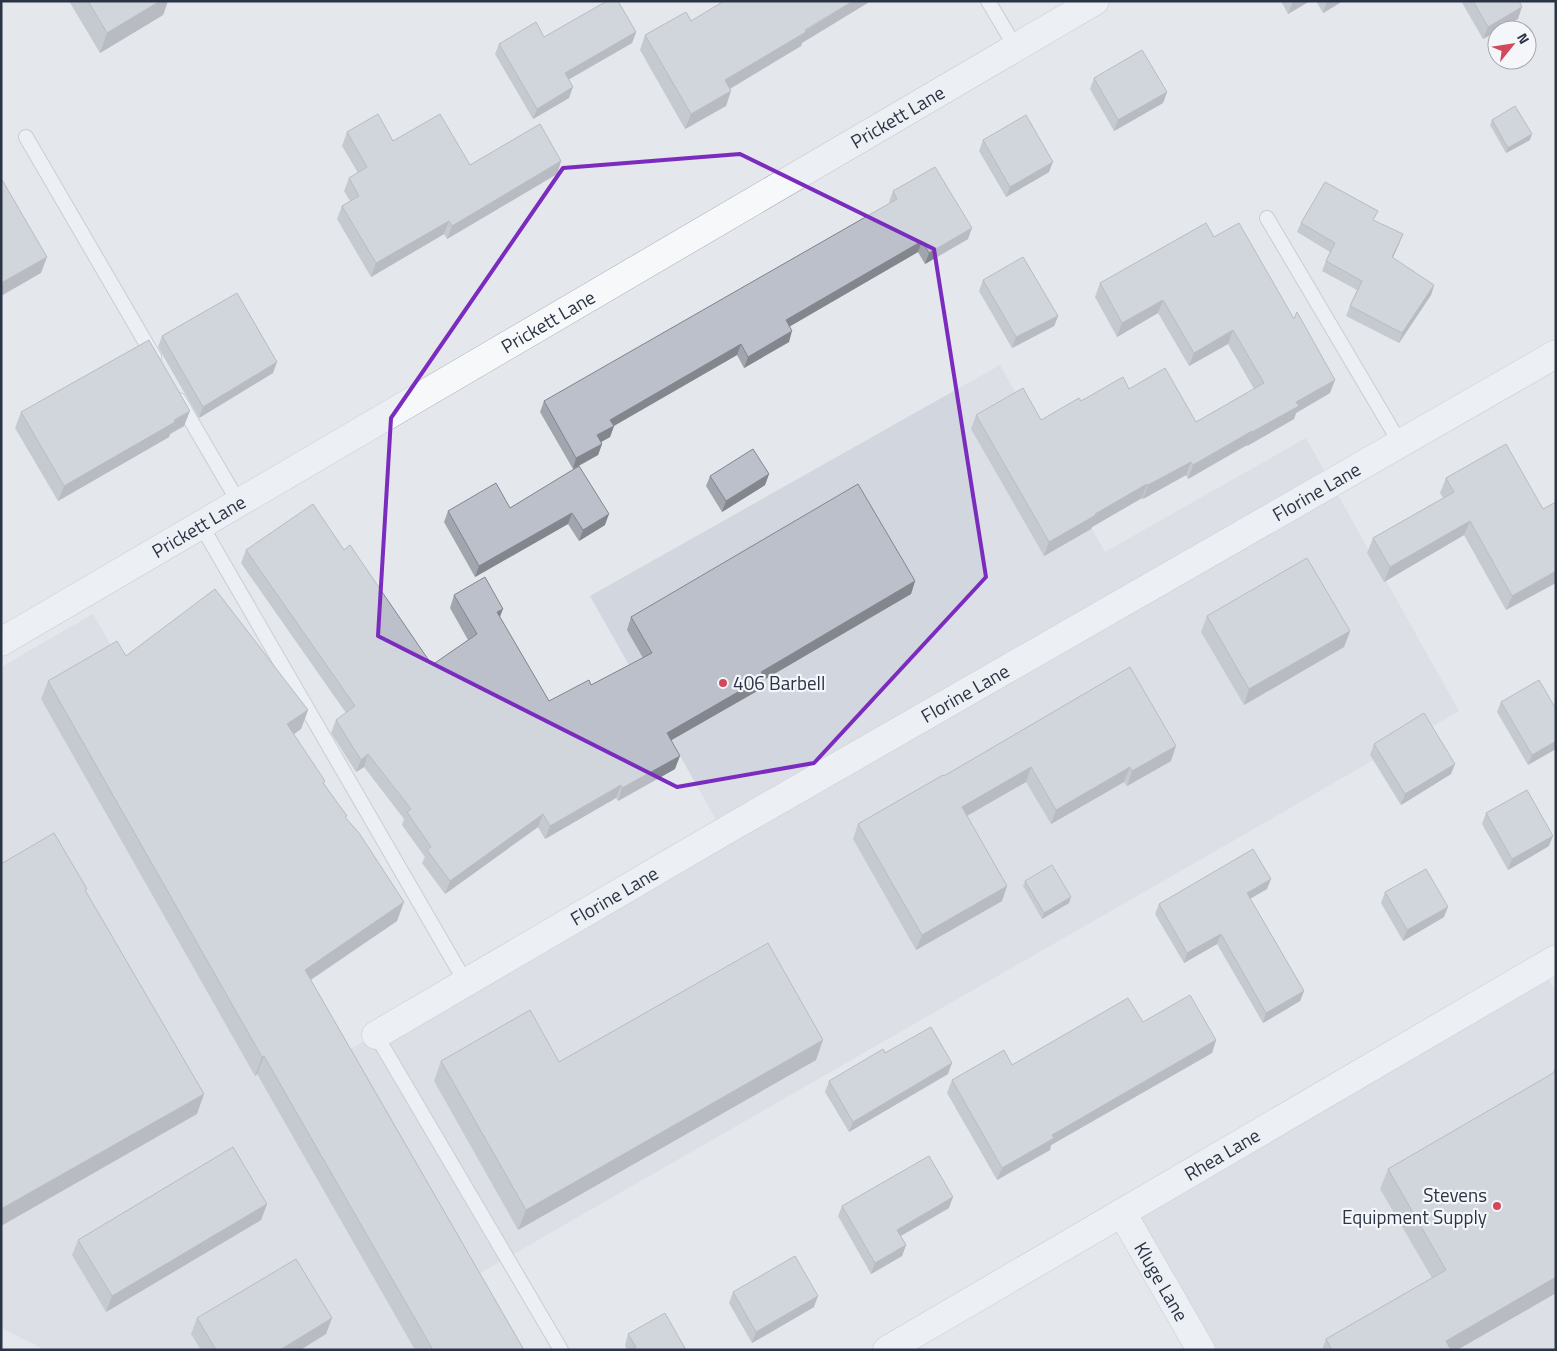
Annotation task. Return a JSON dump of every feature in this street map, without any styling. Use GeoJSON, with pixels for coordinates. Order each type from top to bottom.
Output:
{"type":"FeatureCollection","features":[{"type":"Feature","properties":{"kind":"street","name":"Prickett Lane"},"geometry":{"type":"LineString","coordinates":[[1,642],[1095,1]]}},
{"type":"Feature","properties":{"kind":"street","name":"Florine Lane"},"geometry":{"type":"LineString","coordinates":[[376,1034],[731,827],[1556,354]]}},
{"type":"Feature","properties":{"kind":"street","name":"Rhea Lane"},"geometry":{"type":"LineString","coordinates":[[887,1350],[1556,959]]}},
{"type":"Feature","properties":{"kind":"street","name":"Kluge Lane"},"geometry":{"type":"LineString","coordinates":[[1122,1213],[1201,1350]]}},
{"type":"Feature","properties":{"kind":"lane"},"geometry":{"type":"LineString","coordinates":[[988,1],[1016,48]]}},
{"type":"Feature","properties":{"kind":"lane"},"geometry":{"type":"LineString","coordinates":[[26,138],[161,368]]}},
{"type":"Feature","properties":{"kind":"lane"},"geometry":{"type":"LineString","coordinates":[[1267,218],[1400,443]]}},
{"type":"Feature","properties":{"kind":"lane"},"geometry":{"type":"LineString","coordinates":[[171,385],[239,502]]}},
{"type":"Feature","properties":{"kind":"lane"},"geometry":{"type":"LineString","coordinates":[[201,525],[466,983]]}},
{"type":"Feature","properties":{"kind":"lane"},"geometry":{"type":"LineString","coordinates":[[376,1034],[561,1350]]}},
{"type":"Feature","properties":{"kind":"highlighted area"},"geometry":{"type":"Polygon","coordinates":[[[740,154],[934,249],[986,577],[814,763],[677,787],[378,636],[391,418],[563,168],[740,154]]]}},
{"type":"Feature","properties":{"kind":"shaded area"},"geometry":{"type":"Polygon","coordinates":[[[1000,365],[1105,552],[1306,438],[1459,711],[477,1275],[520,1350],[45,1350],[1,1328],[1,667],[93,614],[347,1051],[723,832],[590,596],[1000,365]]]}},
{"type":"Feature","properties":{"kind":"shaded area"},"geometry":{"type":"Polygon","coordinates":[[[1541,968],[1556,991],[1556,1350],[1201,1350],[1122,1213],[1541,968]]]}},
{"type":"Feature","properties":{"kind":"building"},"geometry":{"type":"Polygon","coordinates":[[[88,1],[160,1],[107,33],[88,1]]]}},
{"type":"Feature","properties":{"kind":"building"},"geometry":{"type":"Polygon","coordinates":[[[607,1],[618,1],[636,32],[565,73],[573,87],[537,109],[499,44],[536,22],[544,37],[607,1]]]}},
{"type":"Feature","properties":{"kind":"building"},"geometry":{"type":"Polygon","coordinates":[[[724,1],[853,1],[805,30],[806,32],[725,80],[731,91],[691,114],[645,35],[686,12],[691,21],[724,1]]]}},
{"type":"Feature","properties":{"kind":"building"},"geometry":{"type":"Polygon","coordinates":[[[1473,1],[1519,1],[1522,7],[1500,20],[1487,20],[1487,25],[1473,1]]]}},
{"type":"Feature","properties":{"kind":"building"},"geometry":{"type":"Polygon","coordinates":[[[1142,50],[1167,92],[1118,120],[1094,78],[1142,50]]]}},
{"type":"Feature","properties":{"kind":"building"},"geometry":{"type":"Polygon","coordinates":[[[1515,106],[1532,134],[1508,148],[1492,120],[1515,106]]]}},
{"type":"Feature","properties":{"kind":"building"},"geometry":{"type":"Polygon","coordinates":[[[378,114],[393,141],[440,114],[470,165],[540,124],[561,161],[452,226],[449,221],[376,263],[342,206],[359,196],[349,178],[367,167],[347,132],[378,114]]]}},
{"type":"Feature","properties":{"kind":"building"},"geometry":{"type":"Polygon","coordinates":[[[1026,115],[1053,162],[1010,187],[983,140],[1026,115]]]}},
{"type":"Feature","properties":{"kind":"building"},"geometry":{"type":"Polygon","coordinates":[[[935,167],[972,228],[929,253],[922,241],[786,320],[792,331],[748,357],[741,344],[610,420],[614,426],[597,435],[602,444],[576,458],[544,401],[897,199],[893,191],[935,167]]]}},
{"type":"Feature","properties":{"kind":"building"},"geometry":{"type":"Polygon","coordinates":[[[1,178],[47,257],[1,283],[1,178]]]}},
{"type":"Feature","properties":{"kind":"building"},"geometry":{"type":"Polygon","coordinates":[[[1325,182],[1378,211],[1373,220],[1403,234],[1392,257],[1434,285],[1402,333],[1350,306],[1362,281],[1326,261],[1335,243],[1301,223],[1325,182]]]}},
{"type":"Feature","properties":{"kind":"building"},"geometry":{"type":"Polygon","coordinates":[[[1206,223],[1214,237],[1239,223],[1294,319],[1297,312],[1335,380],[1296,402],[1299,406],[1193,465],[1191,462],[1147,484],[1049,542],[976,415],[1023,388],[1041,420],[1079,398],[1081,401],[1123,377],[1129,389],[1165,368],[1196,422],[1264,383],[1233,330],[1194,353],[1163,300],[1122,323],[1100,283],[1206,223]]]}},
{"type":"Feature","properties":{"kind":"building"},"geometry":{"type":"Polygon","coordinates":[[[1023,257],[1058,316],[1016,337],[983,280],[1023,257]]]}},
{"type":"Feature","properties":{"kind":"building"},"geometry":{"type":"Polygon","coordinates":[[[237,293],[277,362],[203,407],[162,336],[237,293]]]}},
{"type":"Feature","properties":{"kind":"building"},"geometry":{"type":"Polygon","coordinates":[[[149,340],[190,411],[174,420],[175,422],[64,486],[21,412],[149,340]]]}},
{"type":"Feature","properties":{"kind":"building"},"geometry":{"type":"Polygon","coordinates":[[[1506,444],[1543,509],[1556,502],[1556,571],[1512,596],[1470,521],[1390,567],[1373,538],[1454,492],[1446,478],[1506,444]]]}},
{"type":"Feature","properties":{"kind":"building"},"geometry":{"type":"Polygon","coordinates":[[[753,449],[769,474],[726,501],[710,476],[753,449]]]}},
{"type":"Feature","properties":{"kind":"building"},"geometry":{"type":"Polygon","coordinates":[[[579,466],[609,514],[583,530],[572,513],[479,566],[448,511],[496,483],[510,508],[579,466]]]}},
{"type":"Feature","properties":{"kind":"building"},"geometry":{"type":"Polygon","coordinates":[[[858,484],[915,581],[761,672],[764,677],[667,733],[680,756],[622,788],[621,785],[550,826],[543,814],[450,881],[427,850],[431,847],[407,812],[411,809],[368,754],[361,760],[336,720],[355,706],[246,550],[313,504],[344,550],[350,545],[432,665],[477,634],[454,595],[485,577],[503,609],[497,612],[549,701],[589,680],[591,685],[652,653],[631,617],[858,484]]]}},
{"type":"Feature","properties":{"kind":"building"},"geometry":{"type":"Polygon","coordinates":[[[1307,558],[1350,631],[1249,689],[1207,616],[1307,558]]]}},
{"type":"Feature","properties":{"kind":"building"},"geometry":{"type":"Polygon","coordinates":[[[215,589],[308,710],[287,724],[325,781],[323,783],[347,816],[345,817],[359,833],[404,902],[305,970],[524,1350],[433,1350],[264,1056],[262,1057],[48,681],[117,641],[126,656],[215,589]]]}},
{"type":"Feature","properties":{"kind":"building"},"geometry":{"type":"Polygon","coordinates":[[[1130,667],[1176,746],[1132,771],[1130,767],[1056,810],[1031,767],[962,807],[1007,886],[922,935],[858,824],[1130,667]]]}},
{"type":"Feature","properties":{"kind":"building"},"geometry":{"type":"Polygon","coordinates":[[[1539,680],[1556,709],[1556,741],[1532,755],[1501,702],[1539,680]]]}},
{"type":"Feature","properties":{"kind":"building"},"geometry":{"type":"Polygon","coordinates":[[[1424,713],[1455,764],[1405,794],[1374,744],[1424,713]]]}},
{"type":"Feature","properties":{"kind":"building"},"geometry":{"type":"Polygon","coordinates":[[[1527,790],[1553,836],[1512,859],[1486,813],[1527,790]]]}},
{"type":"Feature","properties":{"kind":"building"},"geometry":{"type":"Polygon","coordinates":[[[54,833],[87,889],[85,890],[204,1094],[1,1209],[1,864],[54,833]]]}},
{"type":"Feature","properties":{"kind":"building"},"geometry":{"type":"Polygon","coordinates":[[[1253,849],[1271,879],[1247,893],[1304,991],[1266,1013],[1221,934],[1187,953],[1159,904],[1253,849]]]}},
{"type":"Feature","properties":{"kind":"building"},"geometry":{"type":"Polygon","coordinates":[[[1052,865],[1071,897],[1044,913],[1025,881],[1052,865]]]}},
{"type":"Feature","properties":{"kind":"building"},"geometry":{"type":"Polygon","coordinates":[[[1426,869],[1448,907],[1407,930],[1385,892],[1426,869]]]}},
{"type":"Feature","properties":{"kind":"building"},"geometry":{"type":"Polygon","coordinates":[[[768,943],[823,1040],[526,1210],[441,1061],[530,1010],[559,1062],[768,943]]]}},
{"type":"Feature","properties":{"kind":"building"},"geometry":{"type":"Polygon","coordinates":[[[1190,995],[1216,1040],[1052,1135],[1054,1138],[1002,1168],[952,1080],[1004,1050],[1012,1065],[1128,998],[1143,1022],[1190,995]]]}},
{"type":"Feature","properties":{"kind":"building"},"geometry":{"type":"Polygon","coordinates":[[[931,1027],[952,1063],[853,1122],[829,1081],[883,1049],[885,1053],[931,1027]]]}},
{"type":"Feature","properties":{"kind":"building"},"geometry":{"type":"Polygon","coordinates":[[[1556,1069],[1556,1277],[1446,1341],[1451,1350],[1332,1350],[1326,1339],[1446,1270],[1388,1169],[1555,1072],[1554,1070],[1556,1069]]]}},
{"type":"Feature","properties":{"kind":"building"},"geometry":{"type":"Polygon","coordinates":[[[233,1147],[267,1204],[112,1296],[78,1240],[233,1147]]]}},
{"type":"Feature","properties":{"kind":"building"},"geometry":{"type":"Polygon","coordinates":[[[929,1156],[953,1197],[897,1230],[906,1245],[875,1263],[842,1206],[929,1156]]]}},
{"type":"Feature","properties":{"kind":"building"},"geometry":{"type":"Polygon","coordinates":[[[795,1256],[818,1296],[756,1332],[733,1292],[795,1256]]]}},
{"type":"Feature","properties":{"kind":"building"},"geometry":{"type":"Polygon","coordinates":[[[296,1259],[332,1318],[280,1350],[216,1350],[197,1318],[296,1259]]]}},
{"type":"Feature","properties":{"kind":"building"},"geometry":{"type":"Polygon","coordinates":[[[665,1313],[686,1350],[631,1350],[636,1347],[628,1334],[665,1313]]]}},
{"type":"Feature","properties":{"kind":"place","name":"406 Barbell"},"geometry":{"type":"Point","coordinates":[723,683]}},
{"type":"Feature","properties":{"kind":"place","name":"Stevens Equipment Supply"},"geometry":{"type":"Point","coordinates":[1497,1206]}}]}
